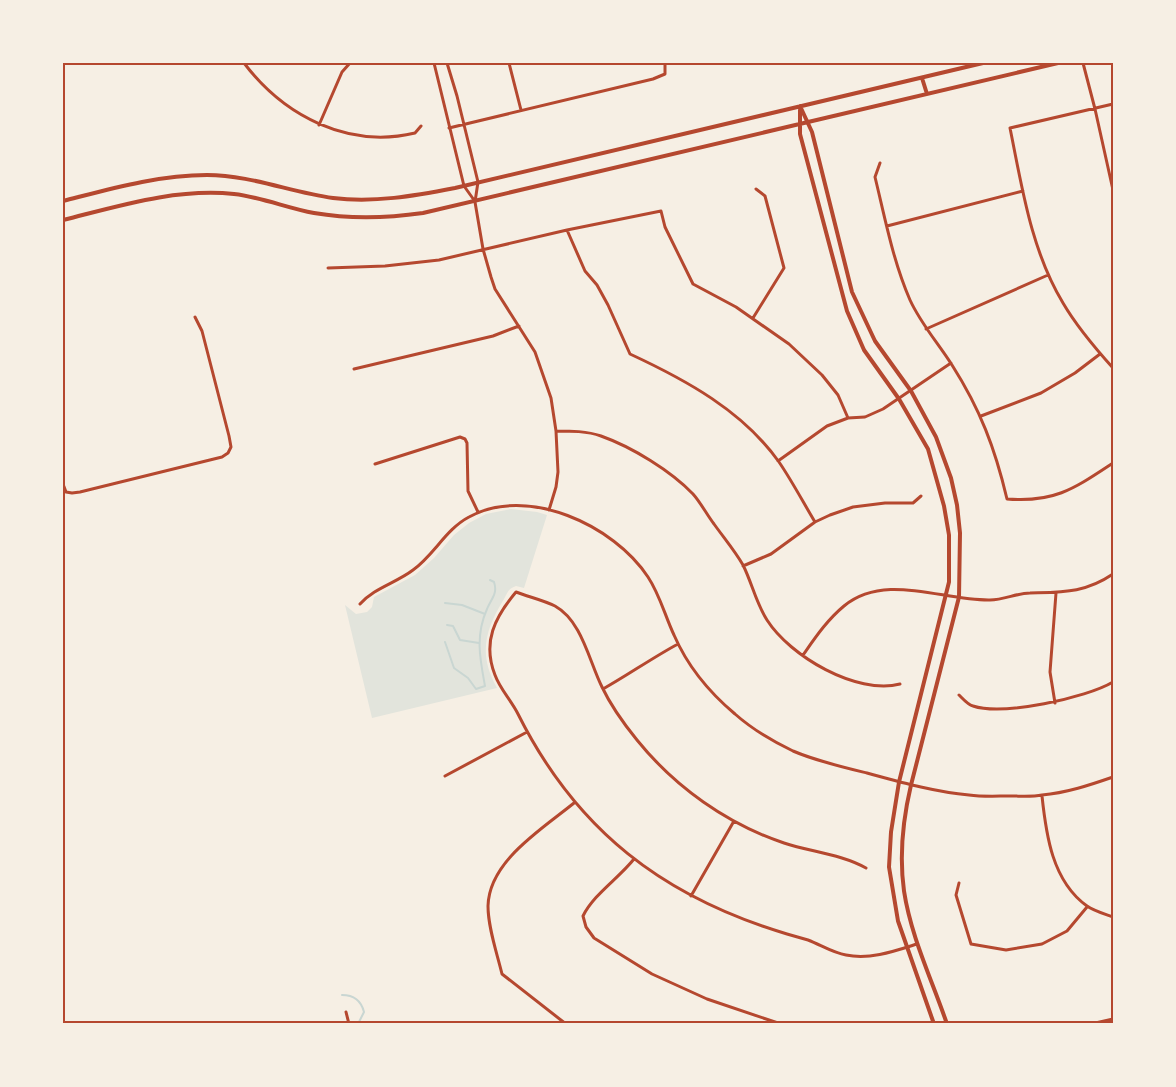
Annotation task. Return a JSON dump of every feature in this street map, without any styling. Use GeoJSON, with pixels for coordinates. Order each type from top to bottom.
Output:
{"type":"FeatureCollection","features":[{"type":"Feature","properties":{"kind":"main road"},"geometry":{"type":"LineString","coordinates":[[63,201],[169,177],[208,175],[251,178],[332,198],[396,199],[478,183],[983,63]]}},
{"type":"Feature","properties":{"kind":"main road"},"geometry":{"type":"LineString","coordinates":[[63,220],[146,200],[207,193],[236,194],[315,213],[366,217],[413,214],[475,202],[1058,63]]}},
{"type":"Feature","properties":{"kind":"main road"},"geometry":{"type":"LineString","coordinates":[[922,78],[927,95]]}},
{"type":"Feature","properties":{"kind":"main road"},"geometry":{"type":"LineString","coordinates":[[800,106],[808,123],[852,292],[875,341],[910,391],[936,437],[951,478],[960,533],[959,597],[905,809],[903,847],[904,891],[917,944],[947,1024]]}},
{"type":"Feature","properties":{"kind":"main road"},"geometry":{"type":"LineString","coordinates":[[800,106],[800,134],[846,311],[864,350],[899,399],[928,449],[944,506],[949,535],[949,582],[899,782],[891,832],[889,867],[898,921],[934,1024]]}},
{"type":"Feature","properties":{"kind":"street"},"geometry":{"type":"LineString","coordinates":[[244,63],[278,100],[319,125],[357,135],[381,137],[415,133],[421,126]]}},
{"type":"Feature","properties":{"kind":"street"},"geometry":{"type":"LineString","coordinates":[[319,125],[342,72],[350,63]]}},
{"type":"Feature","properties":{"kind":"street"},"geometry":{"type":"LineString","coordinates":[[434,63],[464,186],[475,202]]}},
{"type":"Feature","properties":{"kind":"street"},"geometry":{"type":"LineString","coordinates":[[447,63],[478,183],[475,202],[483,249],[495,289],[535,352],[550,398],[556,431],[558,472],[549,510]]}},
{"type":"Feature","properties":{"kind":"street"},"geometry":{"type":"LineString","coordinates":[[509,63],[521,110]]}},
{"type":"Feature","properties":{"kind":"street"},"geometry":{"type":"LineString","coordinates":[[449,128],[659,78],[665,74],[665,63]]}},
{"type":"Feature","properties":{"kind":"street"},"geometry":{"type":"LineString","coordinates":[[1083,63],[1113,190]]}},
{"type":"Feature","properties":{"kind":"street"},"geometry":{"type":"LineString","coordinates":[[1113,104],[1010,128],[1032,230],[1048,274],[1062,302],[1087,339],[1113,368]]}},
{"type":"Feature","properties":{"kind":"street"},"geometry":{"type":"LineString","coordinates":[[880,163],[875,177],[897,267],[926,329],[951,363],[981,416],[999,466],[1007,499],[1046,499],[1074,489],[1113,463]]}},
{"type":"Feature","properties":{"kind":"street"},"geometry":{"type":"LineString","coordinates":[[753,318],[784,268],[765,196],[756,189]]}},
{"type":"Feature","properties":{"kind":"street"},"geometry":{"type":"LineString","coordinates":[[887,226],[1023,191]]}},
{"type":"Feature","properties":{"kind":"street"},"geometry":{"type":"LineString","coordinates":[[327,268],[385,266],[439,260],[661,211],[665,226],[693,284],[753,318],[789,344],[822,375],[838,395],[848,418]]}},
{"type":"Feature","properties":{"kind":"street"},"geometry":{"type":"LineString","coordinates":[[567,230],[585,271],[597,285],[608,305],[630,354],[661,368],[699,390],[742,420],[778,461],[814,522]]}},
{"type":"Feature","properties":{"kind":"street"},"geometry":{"type":"LineString","coordinates":[[926,329],[1048,274]]}},
{"type":"Feature","properties":{"kind":"street"},"geometry":{"type":"LineString","coordinates":[[63,308],[63,322]]}},
{"type":"Feature","properties":{"kind":"street"},"geometry":{"type":"LineString","coordinates":[[63,484],[66,492],[72,493],[222,457],[228,453],[231,447],[229,436],[202,331],[195,317]]}},
{"type":"Feature","properties":{"kind":"street"},"geometry":{"type":"LineString","coordinates":[[354,369],[493,336],[519,326]]}},
{"type":"Feature","properties":{"kind":"street"},"geometry":{"type":"LineString","coordinates":[[981,416],[1041,393],[1075,373],[1100,354]]}},
{"type":"Feature","properties":{"kind":"street"},"geometry":{"type":"LineString","coordinates":[[778,461],[827,426],[848,418],[865,417],[883,409],[951,363]]}},
{"type":"Feature","properties":{"kind":"street"},"geometry":{"type":"LineString","coordinates":[[556,431],[576,431],[600,435],[626,447],[660,467],[694,495],[743,566],[756,600],[767,620],[781,637],[820,668],[854,681],[887,687],[900,684]]}},
{"type":"Feature","properties":{"kind":"street"},"geometry":{"type":"LineString","coordinates":[[375,464],[460,437],[465,439],[468,491],[478,512]]}},
{"type":"Feature","properties":{"kind":"street"},"geometry":{"type":"LineString","coordinates":[[743,566],[771,554],[814,522],[853,507],[913,502],[921,496]]}},
{"type":"Feature","properties":{"kind":"street"},"geometry":{"type":"LineString","coordinates":[[360,604],[370,593],[414,569],[456,526],[478,512],[494,507],[519,504],[549,510],[608,536],[631,556],[649,578],[678,644],[709,688],[735,714],[763,735],[794,752],[832,765],[899,782],[969,795],[1042,796],[1113,777]]}},
{"type":"Feature","properties":{"kind":"street"},"geometry":{"type":"LineString","coordinates":[[803,655],[825,626],[845,605],[873,592],[900,589],[992,601],[1027,592],[1056,593],[1083,590],[1113,574]]}},
{"type":"Feature","properties":{"kind":"street"},"geometry":{"type":"LineString","coordinates":[[866,868],[854,861],[784,843],[734,821],[694,795],[656,762],[622,721],[603,689],[579,634],[569,618],[555,606],[516,592],[501,610],[491,633],[490,656],[495,675],[543,759],[574,802],[634,860],[691,896],[747,922],[846,955],[863,957],[878,955],[917,944]]}},
{"type":"Feature","properties":{"kind":"street"},"geometry":{"type":"LineString","coordinates":[[1055,703],[1050,672],[1056,593]]}},
{"type":"Feature","properties":{"kind":"street"},"geometry":{"type":"LineString","coordinates":[[603,689],[678,644]]}},
{"type":"Feature","properties":{"kind":"street"},"geometry":{"type":"LineString","coordinates":[[959,695],[972,706],[995,708],[1055,703],[1104,688],[1113,682]]}},
{"type":"Feature","properties":{"kind":"street"},"geometry":{"type":"LineString","coordinates":[[445,776],[527,732]]}},
{"type":"Feature","properties":{"kind":"street"},"geometry":{"type":"LineString","coordinates":[[1042,796],[1045,831],[1054,860],[1069,887],[1087,907],[1113,917]]}},
{"type":"Feature","properties":{"kind":"street"},"geometry":{"type":"LineString","coordinates":[[566,1024],[502,974],[488,906],[494,879],[508,859],[574,802]]}},
{"type":"Feature","properties":{"kind":"street"},"geometry":{"type":"LineString","coordinates":[[691,896],[734,821]]}},
{"type":"Feature","properties":{"kind":"street"},"geometry":{"type":"LineString","coordinates":[[634,860],[589,904],[583,916],[586,927],[594,938],[652,974],[673,984],[707,999],[781,1024]]}},
{"type":"Feature","properties":{"kind":"street"},"geometry":{"type":"LineString","coordinates":[[959,883],[956,896],[971,944],[1006,951],[1042,944],[1067,931],[1087,907]]}},
{"type":"Feature","properties":{"kind":"street"},"geometry":{"type":"LineString","coordinates":[[346,1012],[349,1024]]}},
{"type":"Feature","properties":{"kind":"street"},"geometry":{"type":"LineString","coordinates":[[1091,1024],[1113,1019]]}},
{"type":"Feature","properties":{"kind":"shaded area"},"geometry":{"type":"Polygon","coordinates":[[[511,509],[547,515],[524,588],[516,586],[508,591],[488,632],[487,664],[497,688],[372,718],[345,605],[356,614],[367,612],[372,607],[374,597],[415,575],[469,523],[486,514],[511,509]]]}},
{"type":"Feature","properties":{"kind":"waterway"},"geometry":{"type":"LineString","coordinates":[[445,642],[454,668],[468,678],[476,689],[485,686],[480,657],[480,638],[483,619],[495,593],[494,582],[490,580]]}},
{"type":"Feature","properties":{"kind":"waterway"},"geometry":{"type":"LineString","coordinates":[[445,603],[462,605],[485,614]]}},
{"type":"Feature","properties":{"kind":"waterway"},"geometry":{"type":"LineString","coordinates":[[447,625],[453,626],[460,640],[479,643]]}},
{"type":"Feature","properties":{"kind":"waterway"},"geometry":{"type":"LineString","coordinates":[[342,995],[353,997],[361,1004],[364,1012],[358,1024]]}}]}
